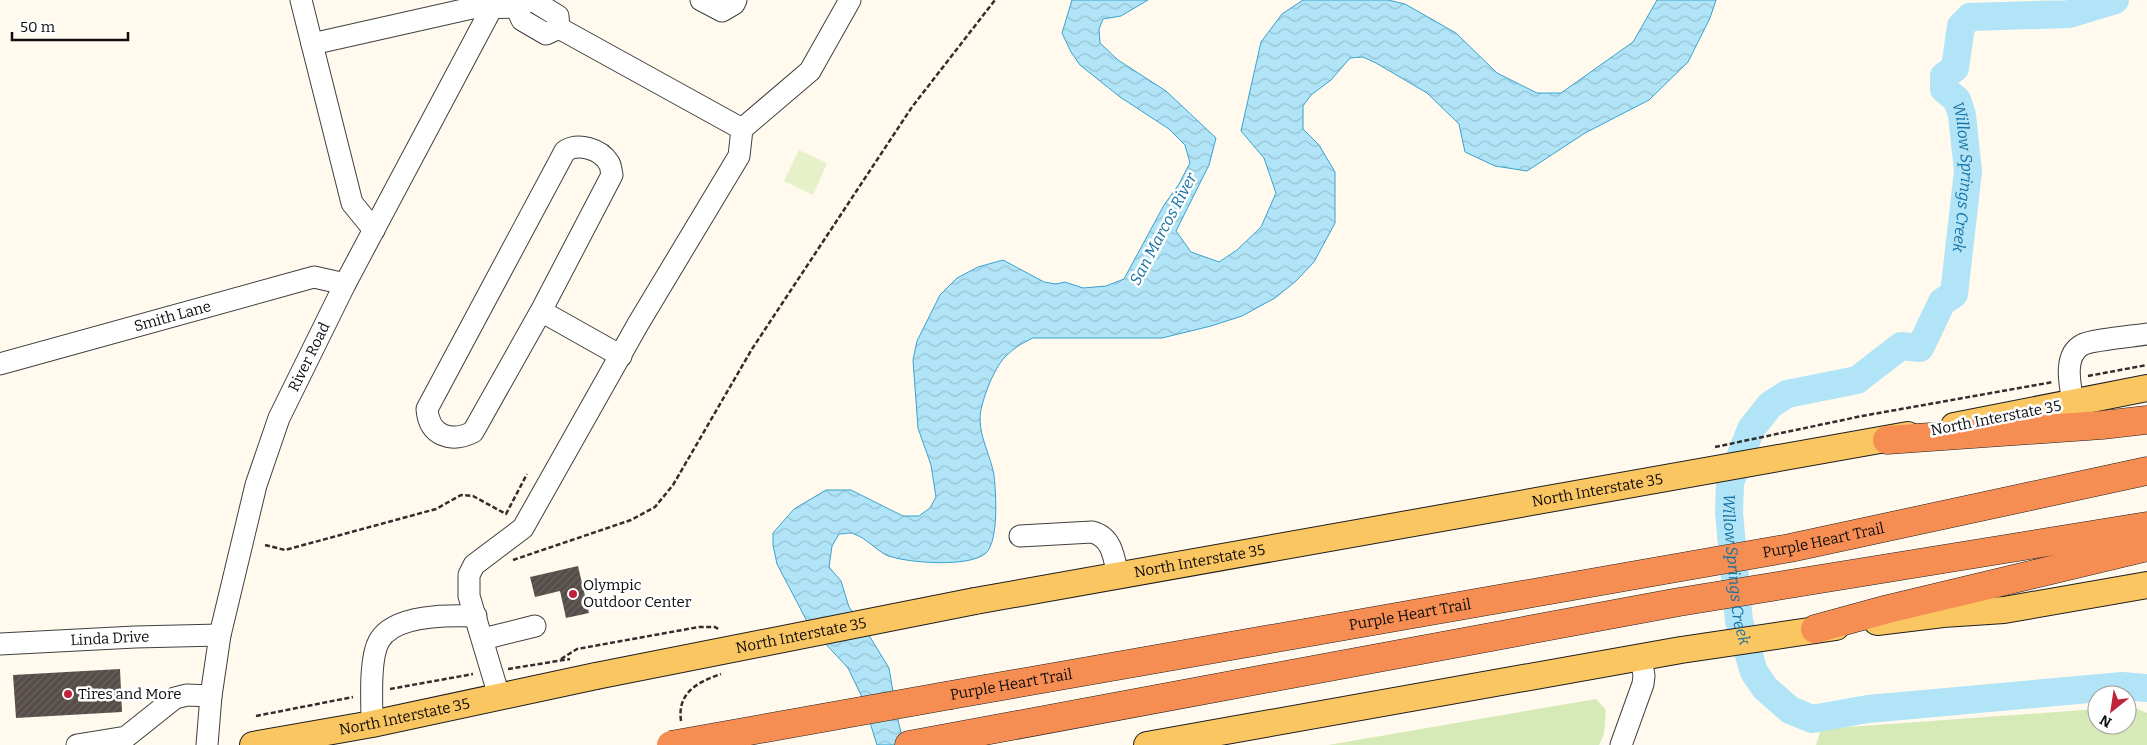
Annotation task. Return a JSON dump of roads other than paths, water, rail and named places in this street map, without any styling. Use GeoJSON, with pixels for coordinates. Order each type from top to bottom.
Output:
{"type":"FeatureCollection","features":[{"type":"Feature","properties":{"kind":"highway"},"geometry":{"type":"LineString","coordinates":[[1874,442],[2147,420]]}},
{"type":"Feature","properties":{"kind":"highway","name":"Purple Heart Trail"},"geometry":{"type":"LineString","coordinates":[[671,745],[1790,548],[2147,471]]}},
{"type":"Feature","properties":{"kind":"highway"},"geometry":{"type":"LineString","coordinates":[[909,745],[1678,602],[2147,526]]}},
{"type":"Feature","properties":{"kind":"highway"},"geometry":{"type":"LineString","coordinates":[[1811,631],[1888,609],[2147,547]]}},
{"type":"Feature","properties":{"kind":"main road","name":"North Interstate 35"},"geometry":{"type":"LineString","coordinates":[[253,745],[372,724],[596,676],[976,600],[1118,576],[1712,459],[1874,442],[2071,391],[2147,388]]}},
{"type":"Feature","properties":{"kind":"main road"},"geometry":{"type":"LineString","coordinates":[[1147,745],[1681,650],[1943,614],[2004,610],[2147,586]]}},
{"type":"Feature","properties":{"kind":"street"},"geometry":{"type":"LineString","coordinates":[[301,0],[352,203],[374,230]]}},
{"type":"Feature","properties":{"kind":"street"},"geometry":{"type":"LineString","coordinates":[[701,0],[722,11],[734,4],[736,0]]}},
{"type":"Feature","properties":{"kind":"street"},"geometry":{"type":"LineString","coordinates":[[499,696],[468,586],[469,575],[474,565],[523,528],[620,356],[738,156],[742,129],[810,71],[850,0]]}},
{"type":"Feature","properties":{"kind":"street"},"geometry":{"type":"LineString","coordinates":[[312,44],[462,10],[494,4],[526,2],[558,16],[559,28],[742,129]]}},
{"type":"Feature","properties":{"kind":"street","name":"River Road"},"geometry":{"type":"LineString","coordinates":[[207,745],[211,696],[220,635],[256,485],[279,418],[345,284],[494,4]]}},
{"type":"Feature","properties":{"kind":"street"},"geometry":{"type":"LineString","coordinates":[[573,146],[583,146],[593,150],[605,159],[609,163],[612,175],[541,311],[473,432],[459,438],[450,437],[435,429],[430,422],[427,409],[445,374],[565,151],[573,146]]}},
{"type":"Feature","properties":{"kind":"street","name":"Smith Lane"},"geometry":{"type":"LineString","coordinates":[[0,364],[314,277],[345,284]]}},
{"type":"Feature","properties":{"kind":"street"},"geometry":{"type":"LineString","coordinates":[[541,311],[620,356]]}},
{"type":"Feature","properties":{"kind":"street"},"geometry":{"type":"LineString","coordinates":[[2071,391],[2070,364],[2074,353],[2082,344],[2147,334]]}},
{"type":"Feature","properties":{"kind":"street"},"geometry":{"type":"LineString","coordinates":[[1020,536],[1092,532],[1102,534],[1108,542],[1118,576]]}},
{"type":"Feature","properties":{"kind":"street"},"geometry":{"type":"LineString","coordinates":[[372,724],[376,650],[380,640],[390,630],[424,617],[447,615],[476,616]]}},
{"type":"Feature","properties":{"kind":"street"},"geometry":{"type":"LineString","coordinates":[[483,639],[535,626]]}},
{"type":"Feature","properties":{"kind":"street","name":"Linda Drive"},"geometry":{"type":"LineString","coordinates":[[0,644],[220,635]]}},
{"type":"Feature","properties":{"kind":"street"},"geometry":{"type":"LineString","coordinates":[[1621,745],[1643,684],[1644,676],[1641,657]]}},
{"type":"Feature","properties":{"kind":"street"},"geometry":{"type":"LineString","coordinates":[[78,745],[127,741],[175,698],[187,695],[211,696]]}},
{"type":"Feature","properties":{"kind":"water","name":"San Marcos River"},"geometry":{"type":"Polygon","coordinates":[[[1072,0],[1148,0],[1121,16],[1103,19],[1099,29],[1100,43],[1118,60],[1166,91],[1216,138],[1209,165],[1176,231],[1191,252],[1219,262],[1237,250],[1261,227],[1276,193],[1264,158],[1241,131],[1261,42],[1282,14],[1303,0],[1388,0],[1405,4],[1456,33],[1497,73],[1537,93],[1561,93],[1633,42],[1657,0],[1716,0],[1710,18],[1688,62],[1649,100],[1585,133],[1527,171],[1495,166],[1465,152],[1459,124],[1427,93],[1363,57],[1350,58],[1331,80],[1311,95],[1303,106],[1303,129],[1319,145],[1335,172],[1335,223],[1314,262],[1296,281],[1275,298],[1242,316],[1211,326],[1162,338],[1033,338],[1008,354],[992,377],[985,395],[980,419],[980,426],[993,468],[995,493],[995,527],[990,547],[986,553],[978,558],[966,561],[937,563],[907,560],[886,555],[863,538],[851,533],[839,534],[832,546],[829,567],[841,581],[849,607],[889,668],[904,745],[877,745],[862,697],[848,668],[810,627],[777,564],[773,545],[773,533],[794,509],[826,490],[851,490],[903,516],[919,516],[930,508],[936,497],[931,465],[918,428],[913,360],[917,341],[940,295],[957,278],[978,267],[1003,260],[1044,282],[1056,284],[1065,282],[1083,288],[1106,286],[1124,279],[1164,205],[1179,184],[1190,163],[1185,145],[1169,129],[1120,97],[1080,65],[1062,33],[1072,0]]]}},
{"type":"Feature","properties":{"kind":"waterway","name":"Willow Springs Creek"},"geometry":{"type":"LineString","coordinates":[[2115,0],[2069,14],[1970,17],[1961,26],[1955,68],[1944,76],[1944,89],[1957,100],[1962,115],[1968,171],[1954,294],[1942,302],[1920,348],[1901,346],[1857,380],[1787,394],[1770,405],[1751,429],[1730,483],[1729,513],[1739,621],[1754,672],[1765,688],[1790,710],[1812,719],[1868,709],[2122,686],[2147,688]]}},
{"type":"Feature","properties":{"kind":"place","name":"Olympic Outdoor Center"},"geometry":{"type":"Point","coordinates":[573,594]}},
{"type":"Feature","properties":{"kind":"place","name":"Tires and More"},"geometry":{"type":"Point","coordinates":[68,694]}}]}
